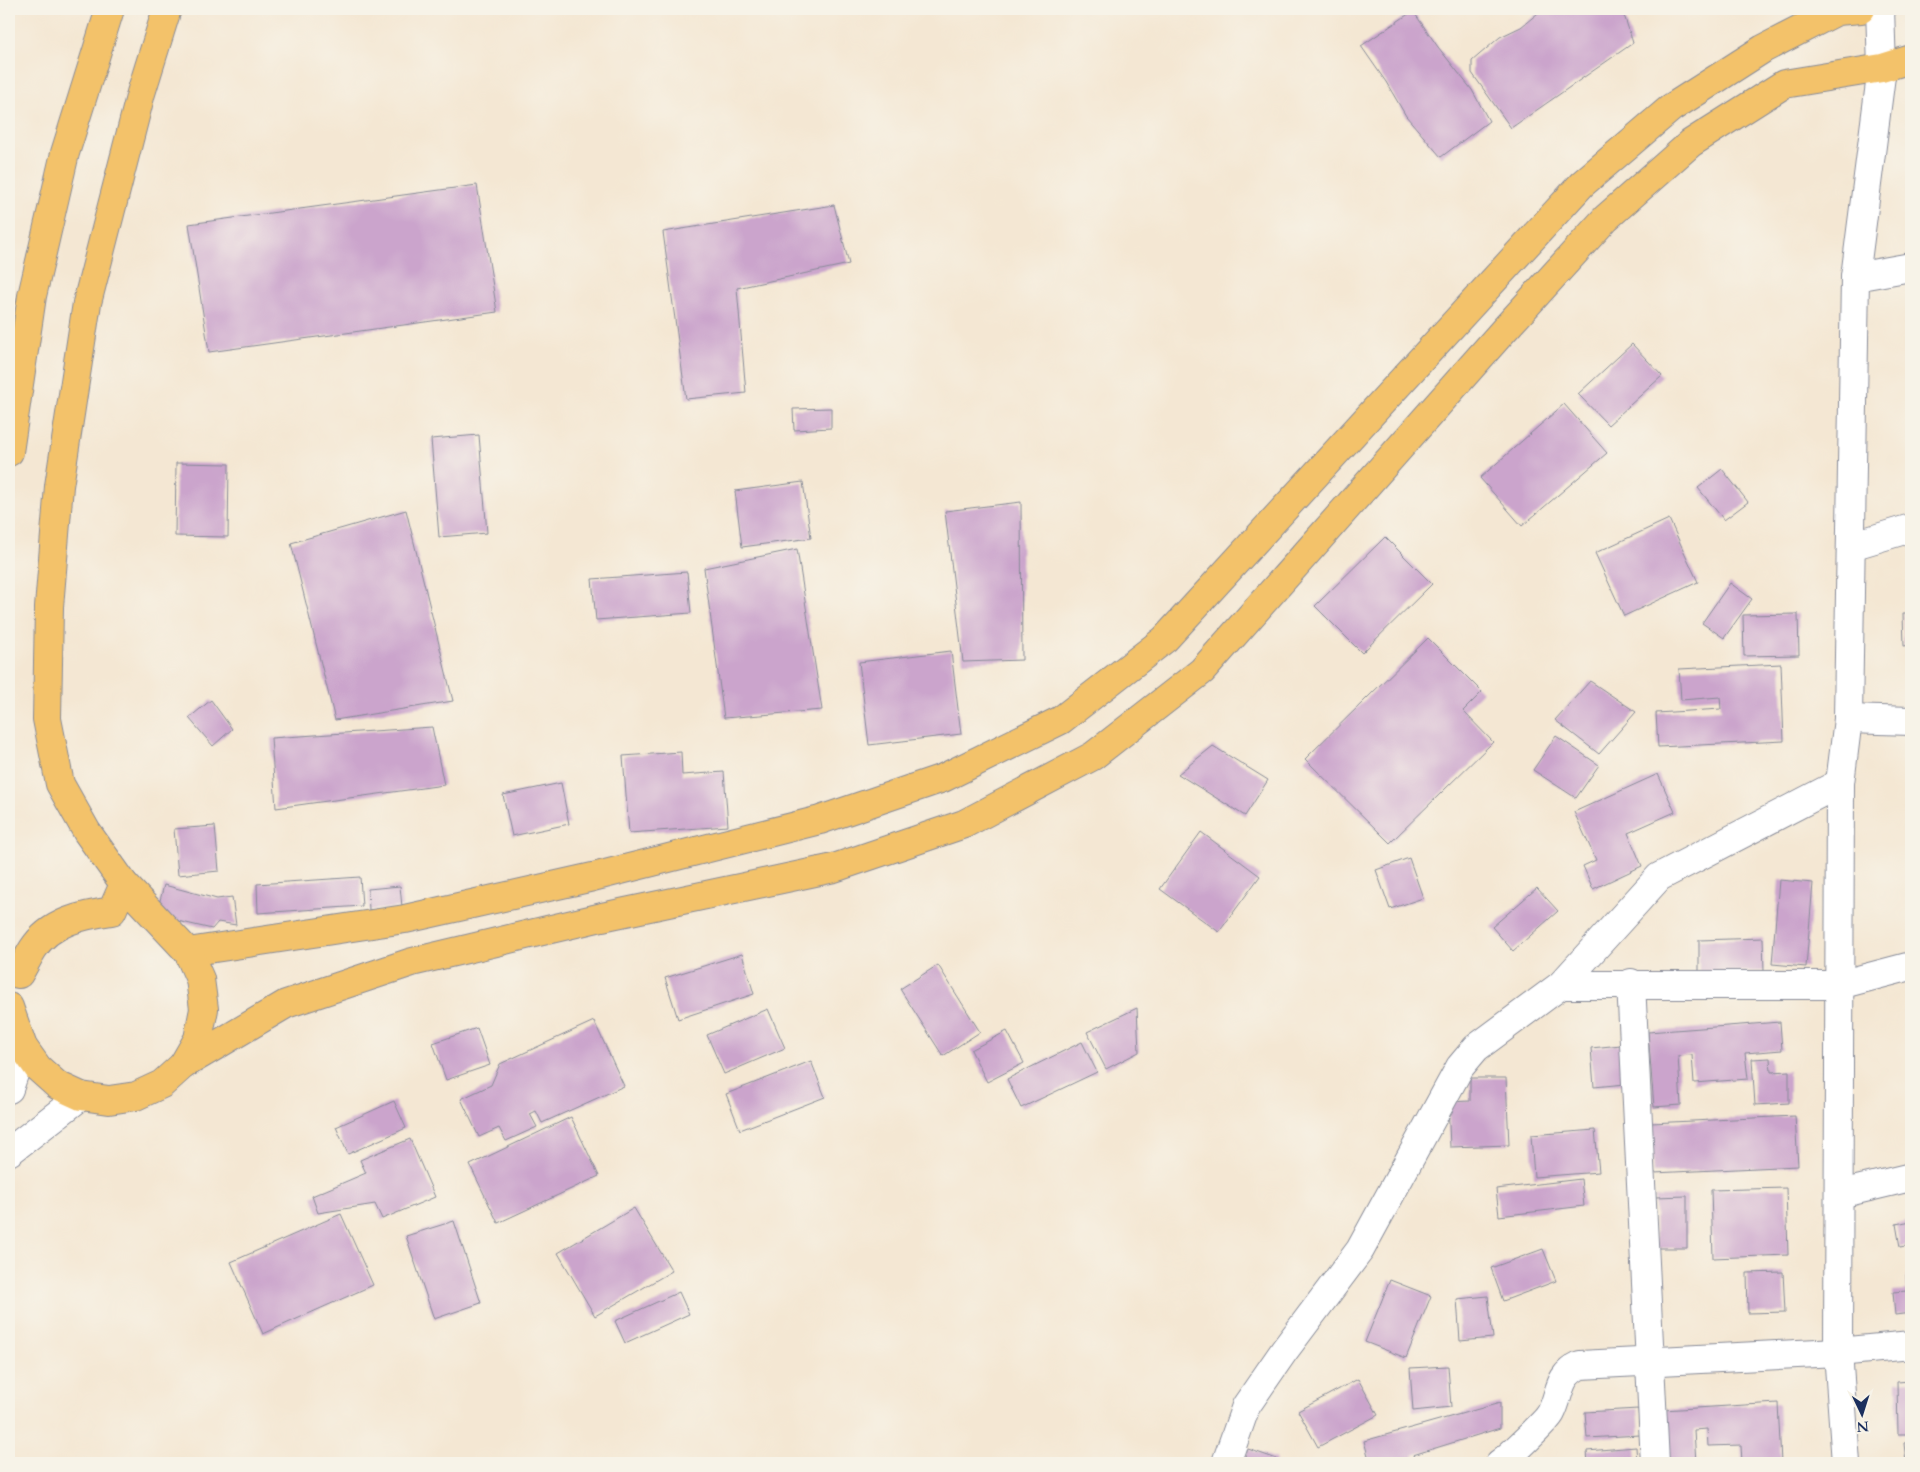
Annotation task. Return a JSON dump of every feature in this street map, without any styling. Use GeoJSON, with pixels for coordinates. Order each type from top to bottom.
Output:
{"type":"FeatureCollection","features":[{"type":"Feature","properties":{"kind":"main road"},"geometry":{"type":"LineString","coordinates":[[9,452],[34,286],[65,154],[110,9]]}},
{"type":"Feature","properties":{"kind":"main road"},"geometry":{"type":"LineString","coordinates":[[167,9],[141,93],[87,303],[59,486],[49,607],[47,719],[60,784],[87,832],[124,884],[188,952],[200,979],[204,1009],[198,1039],[183,1065]]}},
{"type":"Feature","properties":{"kind":"main road"},"geometry":{"type":"LineString","coordinates":[[188,952],[405,919],[593,877],[820,820],[943,778],[1061,720],[1165,639],[1582,184],[1671,108],[1763,49],[1837,11],[1861,9]]}},
{"type":"Feature","properties":{"kind":"main road"},"geometry":{"type":"LineString","coordinates":[[9,1007],[23,1047],[38,1068],[57,1085],[81,1096],[109,1100],[136,1096],[162,1084],[183,1065],[286,1004],[412,962],[602,917],[834,868],[964,824],[1093,756],[1202,671],[1498,337],[1600,225],[1691,143],[1784,84],[1882,68],[1911,59]]}},
{"type":"Feature","properties":{"kind":"main road"},"geometry":{"type":"LineString","coordinates":[[9,972],[19,974],[34,947],[55,927],[83,915],[112,911],[124,884]]}},
{"type":"Feature","properties":{"kind":"street"},"geometry":{"type":"LineString","coordinates":[[1846,1463],[1838,1352],[1840,783],[1848,719],[1855,277],[1882,68],[1880,9]]}},
{"type":"Feature","properties":{"kind":"street"},"geometry":{"type":"LineString","coordinates":[[1855,277],[1911,267]]}},
{"type":"Feature","properties":{"kind":"street"},"geometry":{"type":"LineString","coordinates":[[1851,546],[1911,528]]}},
{"type":"Feature","properties":{"kind":"street"},"geometry":{"type":"LineString","coordinates":[[1848,719],[1911,721]]}},
{"type":"Feature","properties":{"kind":"street"},"geometry":{"type":"LineString","coordinates":[[1226,1463],[1246,1406],[1284,1350],[1360,1250],[1460,1067],[1476,1048],[1560,985],[1660,877],[1840,783]]}},
{"type":"Feature","properties":{"kind":"street"},"geometry":{"type":"LineString","coordinates":[[1560,985],[1631,983],[1839,985],[1911,966]]}},
{"type":"Feature","properties":{"kind":"street"},"geometry":{"type":"LineString","coordinates":[[1631,983],[1654,1463]]}},
{"type":"Feature","properties":{"kind":"street"},"geometry":{"type":"LineString","coordinates":[[9,1088],[23,1047]]}},
{"type":"Feature","properties":{"kind":"street"},"geometry":{"type":"LineString","coordinates":[[9,1152],[81,1096]]}},
{"type":"Feature","properties":{"kind":"street"},"geometry":{"type":"LineString","coordinates":[[1840,1194],[1911,1177]]}},
{"type":"Feature","properties":{"kind":"street"},"geometry":{"type":"LineString","coordinates":[[1500,1463],[1550,1414],[1561,1383],[1570,1370],[1580,1365],[1838,1352],[1911,1344]]}},
{"type":"Feature","properties":{"kind":"building"},"geometry":{"type":"Polygon","coordinates":[[[1543,9],[1618,9],[1625,18],[1633,43],[1511,128],[1472,73],[1472,61],[1500,37],[1521,27],[1543,9]]]}},
{"type":"Feature","properties":{"kind":"building"},"geometry":{"type":"Polygon","coordinates":[[[1413,11],[1438,47],[1472,90],[1489,121],[1441,157],[1406,116],[1386,82],[1361,46],[1413,11]]]}},
{"type":"Feature","properties":{"kind":"building"},"geometry":{"type":"Polygon","coordinates":[[[477,185],[497,312],[209,352],[189,224],[477,185]]]}},
{"type":"Feature","properties":{"kind":"building"},"geometry":{"type":"Polygon","coordinates":[[[834,205],[849,264],[737,288],[746,393],[686,399],[663,232],[834,205]]]}},
{"type":"Feature","properties":{"kind":"building"},"geometry":{"type":"Polygon","coordinates":[[[1632,344],[1662,376],[1608,425],[1578,394],[1632,344]]]}},
{"type":"Feature","properties":{"kind":"building"},"geometry":{"type":"Polygon","coordinates":[[[1564,404],[1607,453],[1522,526],[1480,478],[1564,404]]]}},
{"type":"Feature","properties":{"kind":"building"},"geometry":{"type":"Polygon","coordinates":[[[831,408],[831,428],[794,430],[793,409],[831,408]]]}},
{"type":"Feature","properties":{"kind":"building"},"geometry":{"type":"Polygon","coordinates":[[[479,435],[487,533],[439,537],[431,439],[479,435]]]}},
{"type":"Feature","properties":{"kind":"building"},"geometry":{"type":"Polygon","coordinates":[[[176,463],[229,464],[228,537],[175,536],[176,463]]]}},
{"type":"Feature","properties":{"kind":"building"},"geometry":{"type":"Polygon","coordinates":[[[1722,469],[1748,502],[1724,520],[1698,488],[1722,469]]]}},
{"type":"Feature","properties":{"kind":"building"},"geometry":{"type":"Polygon","coordinates":[[[803,482],[811,538],[742,547],[735,491],[803,482]]]}},
{"type":"Feature","properties":{"kind":"building"},"geometry":{"type":"Polygon","coordinates":[[[1021,502],[1022,660],[963,662],[945,511],[1021,502]]]}},
{"type":"Feature","properties":{"kind":"building"},"geometry":{"type":"Polygon","coordinates":[[[406,510],[453,701],[335,720],[291,543],[406,510]]]}},
{"type":"Feature","properties":{"kind":"building"},"geometry":{"type":"Polygon","coordinates":[[[1669,519],[1698,582],[1624,616],[1595,553],[1669,519]]]}},
{"type":"Feature","properties":{"kind":"building"},"geometry":{"type":"Polygon","coordinates":[[[1385,537],[1432,584],[1362,653],[1315,606],[1385,537]]]}},
{"type":"Feature","properties":{"kind":"building"},"geometry":{"type":"Polygon","coordinates":[[[797,549],[822,710],[724,718],[704,568],[797,549]]]}},
{"type":"Feature","properties":{"kind":"building"},"geometry":{"type":"Polygon","coordinates":[[[687,572],[691,613],[596,620],[592,579],[687,572]]]}},
{"type":"Feature","properties":{"kind":"building"},"geometry":{"type":"Polygon","coordinates":[[[1730,583],[1752,599],[1724,638],[1702,623],[1730,583]]]}},
{"type":"Feature","properties":{"kind":"building"},"geometry":{"type":"Polygon","coordinates":[[[1798,614],[1799,655],[1744,656],[1743,615],[1798,614]]]}},
{"type":"Feature","properties":{"kind":"building"},"geometry":{"type":"Polygon","coordinates":[[[1903,614],[1911,614],[1911,645],[1904,646],[1903,614]]]}},
{"type":"Feature","properties":{"kind":"building"},"geometry":{"type":"Polygon","coordinates":[[[1428,638],[1482,692],[1463,711],[1493,742],[1390,843],[1305,759],[1428,638]]]}},
{"type":"Feature","properties":{"kind":"building"},"geometry":{"type":"Polygon","coordinates":[[[951,651],[961,734],[869,745],[859,662],[951,651]]]}},
{"type":"Feature","properties":{"kind":"building"},"geometry":{"type":"Polygon","coordinates":[[[1781,664],[1784,741],[1658,747],[1656,713],[1721,709],[1720,697],[1681,700],[1679,669],[1781,664]]]}},
{"type":"Feature","properties":{"kind":"building"},"geometry":{"type":"Polygon","coordinates":[[[1590,681],[1636,712],[1599,754],[1555,720],[1590,681]]]}},
{"type":"Feature","properties":{"kind":"building"},"geometry":{"type":"Polygon","coordinates":[[[211,700],[232,729],[213,746],[189,718],[211,700]]]}},
{"type":"Feature","properties":{"kind":"building"},"geometry":{"type":"Polygon","coordinates":[[[432,727],[444,785],[276,808],[271,738],[432,727]]]}},
{"type":"Feature","properties":{"kind":"building"},"geometry":{"type":"Polygon","coordinates":[[[1556,736],[1599,765],[1576,798],[1533,770],[1556,736]]]}},
{"type":"Feature","properties":{"kind":"building"},"geometry":{"type":"Polygon","coordinates":[[[1213,746],[1268,780],[1245,816],[1178,774],[1213,746]]]}},
{"type":"Feature","properties":{"kind":"building"},"geometry":{"type":"Polygon","coordinates":[[[681,752],[682,775],[724,772],[728,826],[629,833],[623,756],[681,752]]]}},
{"type":"Feature","properties":{"kind":"building"},"geometry":{"type":"Polygon","coordinates":[[[1658,774],[1675,812],[1628,833],[1642,866],[1593,889],[1583,866],[1596,860],[1574,812],[1658,774]]]}},
{"type":"Feature","properties":{"kind":"building"},"geometry":{"type":"Polygon","coordinates":[[[561,783],[569,824],[512,836],[503,795],[561,783]]]}},
{"type":"Feature","properties":{"kind":"building"},"geometry":{"type":"Polygon","coordinates":[[[215,826],[219,871],[178,875],[174,829],[215,826]]]}},
{"type":"Feature","properties":{"kind":"building"},"geometry":{"type":"Polygon","coordinates":[[[1201,832],[1260,876],[1219,932],[1160,889],[1201,832]]]}},
{"type":"Feature","properties":{"kind":"building"},"geometry":{"type":"Polygon","coordinates":[[[1409,858],[1423,898],[1390,909],[1376,870],[1409,858]]]}},
{"type":"Feature","properties":{"kind":"building"},"geometry":{"type":"Polygon","coordinates":[[[360,877],[362,906],[258,913],[257,884],[360,877]]]}},
{"type":"Feature","properties":{"kind":"building"},"geometry":{"type":"Polygon","coordinates":[[[1779,880],[1813,883],[1806,967],[1772,964],[1779,880]]]}},
{"type":"Feature","properties":{"kind":"building"},"geometry":{"type":"Polygon","coordinates":[[[164,885],[217,899],[232,897],[236,925],[218,922],[212,929],[156,916],[164,885]]]}},
{"type":"Feature","properties":{"kind":"building"},"geometry":{"type":"Polygon","coordinates":[[[400,886],[402,907],[369,910],[368,889],[400,886]]]}},
{"type":"Feature","properties":{"kind":"building"},"geometry":{"type":"Polygon","coordinates":[[[1537,888],[1558,911],[1513,951],[1492,927],[1537,888]]]}},
{"type":"Feature","properties":{"kind":"building"},"geometry":{"type":"Polygon","coordinates":[[[1763,938],[1764,971],[1699,973],[1699,940],[1763,938]]]}},
{"type":"Feature","properties":{"kind":"building"},"geometry":{"type":"Polygon","coordinates":[[[742,954],[754,994],[678,1019],[665,978],[742,954]]]}},
{"type":"Feature","properties":{"kind":"building"},"geometry":{"type":"Polygon","coordinates":[[[938,965],[980,1032],[943,1056],[900,989],[938,965]]]}},
{"type":"Feature","properties":{"kind":"building"},"geometry":{"type":"Polygon","coordinates":[[[1137,1008],[1139,1052],[1106,1069],[1087,1032],[1137,1008]]]}},
{"type":"Feature","properties":{"kind":"building"},"geometry":{"type":"Polygon","coordinates":[[[768,1009],[785,1048],[724,1074],[707,1035],[768,1009]]]}},
{"type":"Feature","properties":{"kind":"building"},"geometry":{"type":"Polygon","coordinates":[[[594,1021],[624,1086],[542,1123],[536,1111],[530,1114],[537,1127],[506,1141],[499,1128],[479,1137],[461,1099],[491,1085],[500,1064],[594,1021]]]}},
{"type":"Feature","properties":{"kind":"building"},"geometry":{"type":"Polygon","coordinates":[[[1780,1022],[1782,1050],[1745,1053],[1748,1079],[1694,1083],[1692,1055],[1678,1056],[1681,1105],[1654,1107],[1648,1032],[1780,1022]]]}},
{"type":"Feature","properties":{"kind":"building"},"geometry":{"type":"Polygon","coordinates":[[[477,1028],[490,1065],[446,1080],[433,1043],[477,1028]]]}},
{"type":"Feature","properties":{"kind":"building"},"geometry":{"type":"Polygon","coordinates":[[[1007,1031],[1024,1063],[987,1082],[971,1050],[1007,1031]]]}},
{"type":"Feature","properties":{"kind":"building"},"geometry":{"type":"Polygon","coordinates":[[[1082,1042],[1097,1072],[1021,1108],[1007,1079],[1082,1042]]]}},
{"type":"Feature","properties":{"kind":"building"},"geometry":{"type":"Polygon","coordinates":[[[1621,1045],[1625,1084],[1594,1087],[1591,1048],[1621,1045]]]}},
{"type":"Feature","properties":{"kind":"building"},"geometry":{"type":"Polygon","coordinates":[[[1770,1058],[1771,1072],[1789,1071],[1789,1103],[1755,1105],[1752,1059],[1770,1058]]]}},
{"type":"Feature","properties":{"kind":"building"},"geometry":{"type":"Polygon","coordinates":[[[811,1061],[825,1097],[740,1130],[726,1094],[811,1061]]]}},
{"type":"Feature","properties":{"kind":"building"},"geometry":{"type":"Polygon","coordinates":[[[1470,1078],[1506,1078],[1509,1145],[1450,1147],[1448,1102],[1470,1101],[1470,1078]]]}},
{"type":"Feature","properties":{"kind":"building"},"geometry":{"type":"Polygon","coordinates":[[[394,1101],[406,1128],[348,1154],[336,1127],[394,1101]]]}},
{"type":"Feature","properties":{"kind":"building"},"geometry":{"type":"Polygon","coordinates":[[[1795,1116],[1798,1166],[1654,1173],[1651,1123],[1795,1116]]]}},
{"type":"Feature","properties":{"kind":"building"},"geometry":{"type":"Polygon","coordinates":[[[571,1117],[599,1176],[498,1223],[470,1165],[571,1117]]]}},
{"type":"Feature","properties":{"kind":"building"},"geometry":{"type":"Polygon","coordinates":[[[1595,1130],[1599,1172],[1534,1177],[1531,1135],[1595,1130]]]}},
{"type":"Feature","properties":{"kind":"building"},"geometry":{"type":"Polygon","coordinates":[[[410,1139],[435,1197],[382,1219],[375,1204],[318,1213],[312,1196],[366,1173],[360,1160],[410,1139]]]}},
{"type":"Feature","properties":{"kind":"building"},"geometry":{"type":"Polygon","coordinates":[[[1581,1179],[1584,1206],[1499,1216],[1496,1189],[1581,1179]]]}},
{"type":"Feature","properties":{"kind":"building"},"geometry":{"type":"Polygon","coordinates":[[[1786,1188],[1788,1255],[1713,1258],[1711,1190],[1786,1188]]]}},
{"type":"Feature","properties":{"kind":"building"},"geometry":{"type":"Polygon","coordinates":[[[1687,1196],[1687,1248],[1656,1248],[1655,1197],[1687,1196]]]}},
{"type":"Feature","properties":{"kind":"building"},"geometry":{"type":"Polygon","coordinates":[[[634,1208],[672,1271],[595,1316],[558,1253],[634,1208]]]}},
{"type":"Feature","properties":{"kind":"building"},"geometry":{"type":"Polygon","coordinates":[[[341,1214],[373,1285],[263,1334],[231,1262],[341,1214]]]}},
{"type":"Feature","properties":{"kind":"building"},"geometry":{"type":"Polygon","coordinates":[[[454,1221],[481,1303],[434,1319],[406,1236],[454,1221]]]}},
{"type":"Feature","properties":{"kind":"building"},"geometry":{"type":"Polygon","coordinates":[[[1911,1221],[1911,1245],[1900,1247],[1896,1224],[1911,1221]]]}},
{"type":"Feature","properties":{"kind":"building"},"geometry":{"type":"Polygon","coordinates":[[[1543,1249],[1556,1281],[1503,1301],[1491,1268],[1543,1249]]]}},
{"type":"Feature","properties":{"kind":"building"},"geometry":{"type":"Polygon","coordinates":[[[1783,1272],[1785,1312],[1748,1313],[1747,1273],[1783,1272]]]}},
{"type":"Feature","properties":{"kind":"building"},"geometry":{"type":"Polygon","coordinates":[[[1906,1275],[1911,1275],[1911,1313],[1895,1315],[1893,1292],[1907,1291],[1906,1275]]]}},
{"type":"Feature","properties":{"kind":"building"},"geometry":{"type":"Polygon","coordinates":[[[1390,1280],[1431,1296],[1406,1358],[1365,1342],[1390,1280]]]}},
{"type":"Feature","properties":{"kind":"building"},"geometry":{"type":"Polygon","coordinates":[[[679,1292],[689,1314],[625,1343],[615,1321],[679,1292]]]}},
{"type":"Feature","properties":{"kind":"building"},"geometry":{"type":"Polygon","coordinates":[[[1488,1296],[1493,1338],[1460,1341],[1457,1299],[1488,1296]]]}},
{"type":"Feature","properties":{"kind":"building"},"geometry":{"type":"Polygon","coordinates":[[[1448,1366],[1451,1407],[1413,1411],[1410,1368],[1448,1366]]]}},
{"type":"Feature","properties":{"kind":"building"},"geometry":{"type":"Polygon","coordinates":[[[1358,1379],[1378,1415],[1318,1447],[1298,1411],[1358,1379]]]}},
{"type":"Feature","properties":{"kind":"building"},"geometry":{"type":"Polygon","coordinates":[[[1911,1381],[1911,1434],[1898,1434],[1897,1382],[1911,1381]]]}},
{"type":"Feature","properties":{"kind":"building"},"geometry":{"type":"Polygon","coordinates":[[[1500,1403],[1500,1428],[1413,1455],[1416,1463],[1370,1463],[1364,1441],[1500,1403]]]}},
{"type":"Feature","properties":{"kind":"building"},"geometry":{"type":"Polygon","coordinates":[[[1778,1403],[1781,1463],[1742,1463],[1741,1445],[1708,1446],[1707,1429],[1694,1430],[1696,1463],[1666,1463],[1663,1410],[1778,1403]]]}},
{"type":"Feature","properties":{"kind":"building"},"geometry":{"type":"Polygon","coordinates":[[[1638,1409],[1640,1435],[1587,1438],[1585,1412],[1638,1409]]]}},
{"type":"Feature","properties":{"kind":"building"},"geometry":{"type":"Polygon","coordinates":[[[1911,1442],[1911,1463],[1906,1463],[1904,1443],[1911,1442]]]}},
{"type":"Feature","properties":{"kind":"building"},"geometry":{"type":"Polygon","coordinates":[[[1636,1447],[1637,1463],[1588,1463],[1587,1451],[1636,1447]]]}},
{"type":"Feature","properties":{"kind":"building"},"geometry":{"type":"Polygon","coordinates":[[[1248,1449],[1277,1459],[1275,1463],[1243,1463],[1248,1449]]]}}]}
